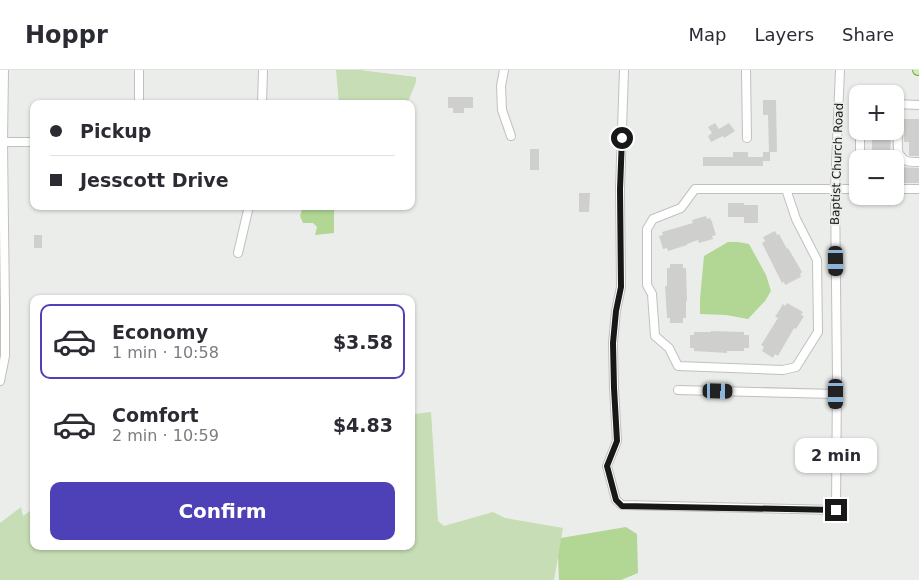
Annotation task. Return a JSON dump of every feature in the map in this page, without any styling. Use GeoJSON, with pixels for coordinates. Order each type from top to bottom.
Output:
{"type":"FeatureCollection","features":[{"type":"Feature","properties":{"kind":"street"},"geometry":{"type":"LineString","coordinates":[[139,70],[139,100]]}},
{"type":"Feature","properties":{"kind":"street"},"geometry":{"type":"LineString","coordinates":[[262,100],[263,70]]}},
{"type":"Feature","properties":{"kind":"street"},"geometry":{"type":"LineString","coordinates":[[504,70],[502,110],[510,136]]}},
{"type":"Feature","properties":{"kind":"street","name":"Baptist Church Road"},"geometry":{"type":"LineString","coordinates":[[624,70],[620,189],[621,287],[616,311],[613,343],[617,441],[607,466],[616,500],[622,506],[836,510],[835,189],[840,70]]}},
{"type":"Feature","properties":{"kind":"street"},"geometry":{"type":"LineString","coordinates":[[746,70],[747,138]]}},
{"type":"Feature","properties":{"kind":"street"},"geometry":{"type":"LineString","coordinates":[[0,381],[4,356],[2,74]]}},
{"type":"Feature","properties":{"kind":"street"},"geometry":{"type":"LineString","coordinates":[[904,104],[919,105]]}},
{"type":"Feature","properties":{"kind":"street"},"geometry":{"type":"LineString","coordinates":[[898,140],[898,152],[902,158],[908,162],[919,162]]}},
{"type":"Feature","properties":{"kind":"street"},"geometry":{"type":"LineString","coordinates":[[2,142],[30,142]]}},
{"type":"Feature","properties":{"kind":"street"},"geometry":{"type":"LineString","coordinates":[[786,189],[796,219],[817,260],[818,332],[796,367],[783,370],[678,366],[669,348],[655,336],[652,294],[648,285],[647,229],[653,219],[681,208],[696,189],[786,189],[849,189]]}},
{"type":"Feature","properties":{"kind":"street"},"geometry":{"type":"LineString","coordinates":[[904,189],[919,189]]}},
{"type":"Feature","properties":{"kind":"street"},"geometry":{"type":"LineString","coordinates":[[238,253],[248,210]]}},
{"type":"Feature","properties":{"kind":"street"},"geometry":{"type":"LineString","coordinates":[[678,390],[836,394]]}},
{"type":"Feature","properties":{"kind":"shaded area"},"geometry":{"type":"Polygon","coordinates":[[[336,70],[360,70],[416,77],[416,82],[409,100],[339,100],[336,70]]]}},
{"type":"Feature","properties":{"kind":"shaded area"},"geometry":{"type":"Polygon","coordinates":[[[302,210],[334,210],[334,233],[315,235],[317,227],[313,223],[303,223],[300,216],[302,210]]]}},
{"type":"Feature","properties":{"kind":"shaded area"},"geometry":{"type":"Polygon","coordinates":[[[728,242],[749,244],[766,275],[771,291],[765,301],[748,319],[726,315],[700,314],[704,256],[728,242]]]}},
{"type":"Feature","properties":{"kind":"shaded area"},"geometry":{"type":"Polygon","coordinates":[[[431,412],[438,521],[444,526],[493,512],[505,518],[563,528],[554,580],[0,580],[0,523],[21,507],[23,516],[30,511],[30,550],[415,550],[415,414],[431,412]]]}},
{"type":"Feature","properties":{"kind":"shaded area"},"geometry":{"type":"Polygon","coordinates":[[[626,527],[637,534],[638,573],[621,580],[559,580],[558,556],[561,538],[626,527]]]}},
{"type":"Feature","properties":{"kind":"building"},"geometry":{"type":"Polygon","coordinates":[[[448,97],[473,97],[473,108],[464,108],[464,113],[453,113],[453,108],[448,108],[448,97]]]}},
{"type":"Feature","properties":{"kind":"building"},"geometry":{"type":"Polygon","coordinates":[[[763,100],[776,100],[777,152],[770,152],[770,161],[763,161],[763,166],[703,166],[703,157],[733,157],[733,152],[748,152],[748,157],[763,157],[763,152],[769,152],[768,115],[763,115],[763,100]]]}},
{"type":"Feature","properties":{"kind":"building"},"geometry":{"type":"Polygon","coordinates":[[[904,119],[919,119],[919,156],[909,156],[909,142],[904,142],[904,119]]]}},
{"type":"Feature","properties":{"kind":"building"},"geometry":{"type":"Polygon","coordinates":[[[715,123],[719,129],[729,123],[735,131],[724,138],[723,136],[711,142],[708,136],[712,133],[708,127],[715,123]]]}},
{"type":"Feature","properties":{"kind":"building"},"geometry":{"type":"Polygon","coordinates":[[[872,140],[891,140],[890,150],[872,150],[872,140]]]}},
{"type":"Feature","properties":{"kind":"building"},"geometry":{"type":"Polygon","coordinates":[[[530,149],[539,149],[539,170],[530,170],[530,149]]]}},
{"type":"Feature","properties":{"kind":"building"},"geometry":{"type":"Polygon","coordinates":[[[904,167],[919,168],[919,183],[904,183],[904,167]]]}},
{"type":"Feature","properties":{"kind":"building"},"geometry":{"type":"Polygon","coordinates":[[[579,193],[590,193],[589,212],[579,212],[579,193]]]}},
{"type":"Feature","properties":{"kind":"building"},"geometry":{"type":"Polygon","coordinates":[[[728,203],[758,205],[758,223],[744,223],[744,217],[728,217],[728,203]]]}},
{"type":"Feature","properties":{"kind":"building"},"geometry":{"type":"Polygon","coordinates":[[[706,216],[707,219],[710,218],[716,235],[712,236],[713,239],[699,243],[698,240],[668,251],[667,248],[663,249],[659,236],[663,235],[662,232],[693,223],[692,220],[706,216]]]}},
{"type":"Feature","properties":{"kind":"building"},"geometry":{"type":"Polygon","coordinates":[[[775,231],[777,235],[779,234],[802,272],[800,274],[801,277],[785,285],[784,282],[782,283],[762,243],[765,241],[763,237],[775,231]]]}},
{"type":"Feature","properties":{"kind":"building"},"geometry":{"type":"Polygon","coordinates":[[[34,235],[42,235],[42,248],[34,248],[34,235]]]}},
{"type":"Feature","properties":{"kind":"building"},"geometry":{"type":"Polygon","coordinates":[[[670,264],[683,264],[683,268],[686,268],[687,301],[686,318],[683,318],[683,323],[670,323],[670,318],[667,318],[665,286],[667,286],[667,268],[670,268],[670,264]]]}},
{"type":"Feature","properties":{"kind":"building"},"geometry":{"type":"Polygon","coordinates":[[[787,303],[803,312],[801,315],[804,316],[796,329],[794,328],[778,356],[775,354],[773,358],[762,351],[764,347],[761,345],[778,318],[775,317],[783,304],[785,306],[787,303]]]}},
{"type":"Feature","properties":{"kind":"building"},"geometry":{"type":"Polygon","coordinates":[[[694,332],[744,332],[744,335],[749,335],[749,348],[744,348],[744,351],[727,351],[727,353],[694,351],[694,348],[690,348],[690,335],[694,335],[694,332]]]}},
{"type":"Feature","properties":{"kind":"route"},"geometry":{"type":"LineString","coordinates":[[622,138],[620,189],[621,287],[616,311],[613,343],[617,441],[607,466],[616,500],[622,506],[836,510]]}}]}
